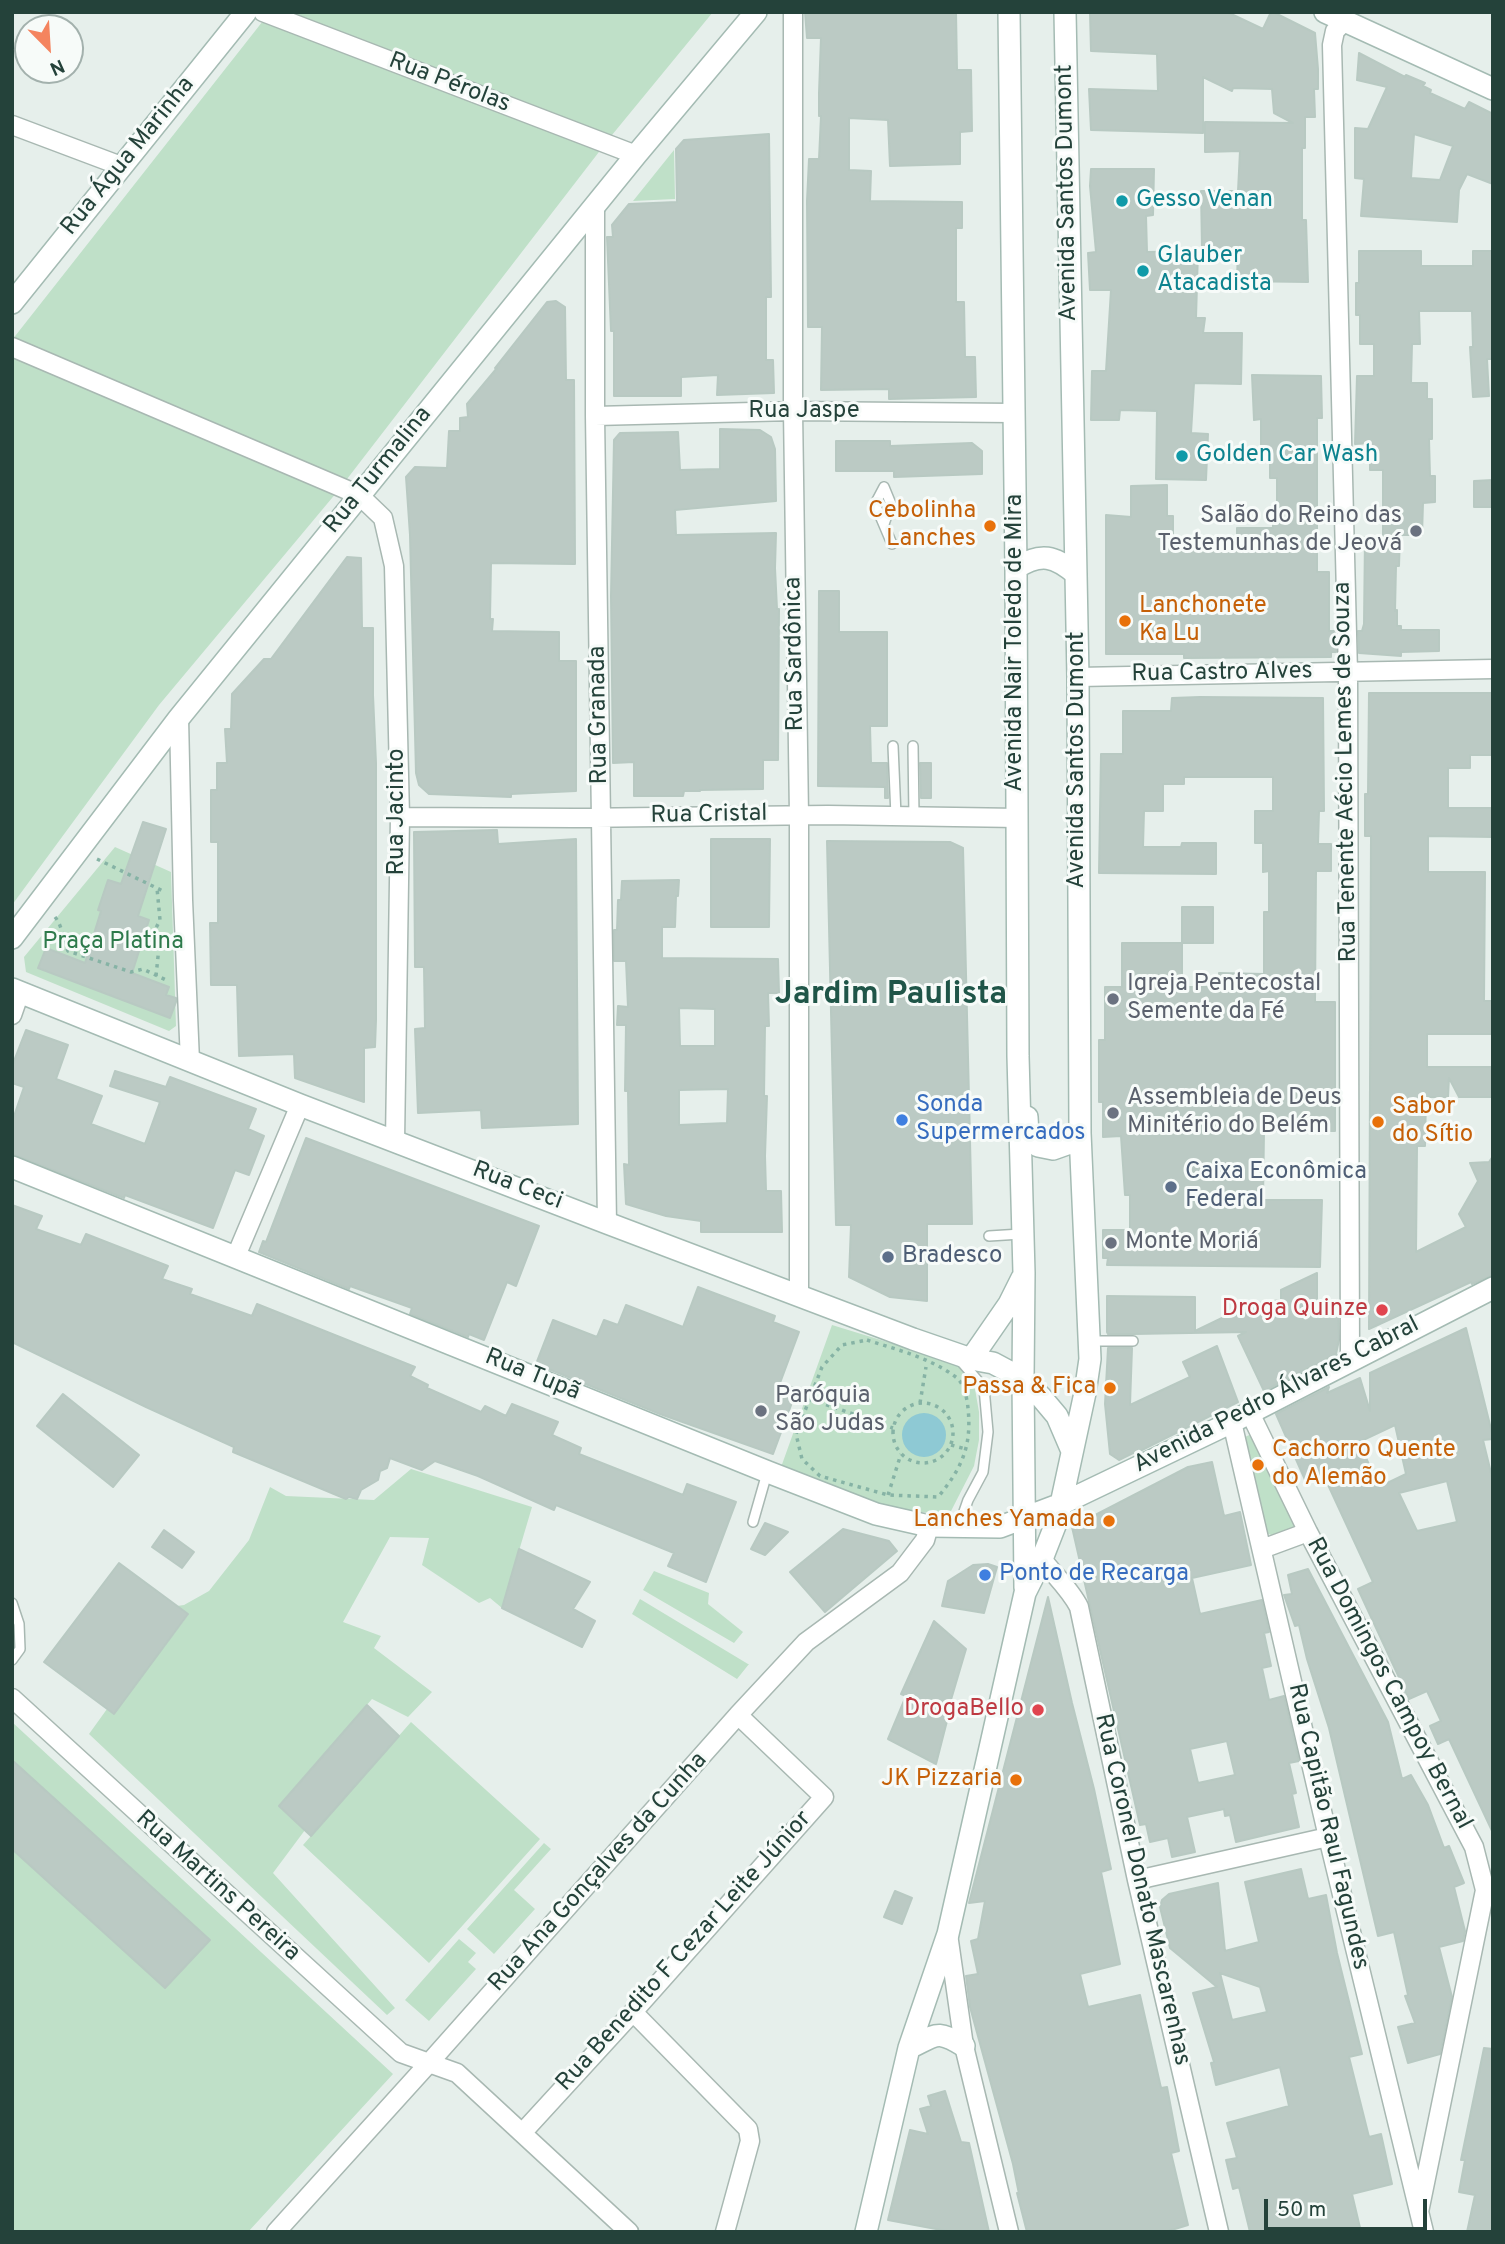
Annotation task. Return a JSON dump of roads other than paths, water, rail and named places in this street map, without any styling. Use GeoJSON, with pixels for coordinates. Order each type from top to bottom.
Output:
{"type":"FeatureCollection","features":[{"type":"Feature","properties":{"kind":"main road","name":"Rua Água Marinha"},"geometry":{"type":"LineString","coordinates":[[12,303],[246,12]]}},
{"type":"Feature","properties":{"kind":"main road","name":"Rua Turmalina"},"geometry":{"type":"LineString","coordinates":[[12,938],[179,718],[636,155],[756,12]]}},
{"type":"Feature","properties":{"kind":"main road","name":"Avenida Nair Toledo de Mira"},"geometry":{"type":"LineString","coordinates":[[1009,12],[1016,568],[1018,1056],[1024,1273]]}},
{"type":"Feature","properties":{"kind":"main road","name":"Avenida Santos Dumont"},"geometry":{"type":"LineString","coordinates":[[1025,1593],[1042,1559],[1061,1504],[1085,1393],[1089,1340],[1080,1133],[1076,574],[1065,12]]}},
{"type":"Feature","properties":{"kind":"main road"},"geometry":{"type":"LineString","coordinates":[[1335,17],[1493,89]]}},
{"type":"Feature","properties":{"kind":"main road"},"geometry":{"type":"LineString","coordinates":[[1016,568],[1026,561],[1048,557],[1062,562],[1076,574]]}},
{"type":"Feature","properties":{"kind":"main road","name":"Rua Ceci"},"geometry":{"type":"LineString","coordinates":[[16,991],[300,1105],[913,1339],[971,1359],[993,1363],[1023,1379]]}},
{"type":"Feature","properties":{"kind":"main road"},"geometry":{"type":"LineString","coordinates":[[1018,1056],[1026,1089],[1028,1134],[1038,1146],[1053,1149],[1068,1144],[1080,1133]]}},
{"type":"Feature","properties":{"kind":"main road","name":"Rua Tupã"},"geometry":{"type":"LineString","coordinates":[[12,1167],[876,1514],[929,1526],[1000,1527],[1061,1504]]}},
{"type":"Feature","properties":{"kind":"main road"},"geometry":{"type":"LineString","coordinates":[[971,1359],[1009,1304],[1024,1273]]}},
{"type":"Feature","properties":{"kind":"main road"},"geometry":{"type":"LineString","coordinates":[[866,2232],[909,2048],[948,1934],[1025,1593],[1024,1273]]}},
{"type":"Feature","properties":{"kind":"main road","name":"Avenida Pedro Álvares Cabral"},"geometry":{"type":"LineString","coordinates":[[1061,1504],[1241,1418],[1350,1360],[1492,1293]]}},
{"type":"Feature","properties":{"kind":"main road"},"geometry":{"type":"LineString","coordinates":[[1023,1379],[1056,1416],[1072,1451]]}},
{"type":"Feature","properties":{"kind":"main road"},"geometry":{"type":"LineString","coordinates":[[909,2048],[945,2034],[964,2046]]}},
{"type":"Feature","properties":{"kind":"street","name":"Rua Pérolas"},"geometry":{"type":"LineString","coordinates":[[263,12],[636,155]]}},
{"type":"Feature","properties":{"kind":"street","name":"Rua Sardônica"},"geometry":{"type":"LineString","coordinates":[[793,12],[793,411],[799,815],[799,1296]]}},
{"type":"Feature","properties":{"kind":"street","name":"Rua Tenente Aécio Lemes de Souza"},"geometry":{"type":"LineString","coordinates":[[1335,17],[1332,45],[1348,673],[1350,1360]]}},
{"type":"Feature","properties":{"kind":"street"},"geometry":{"type":"LineString","coordinates":[[12,125],[121,166]]}},
{"type":"Feature","properties":{"kind":"street","name":"Rua Granada"},"geometry":{"type":"LineString","coordinates":[[595,208],[595,416],[607,1223]]}},
{"type":"Feature","properties":{"kind":"street"},"geometry":{"type":"LineString","coordinates":[[12,347],[359,495]]}},
{"type":"Feature","properties":{"kind":"street","name":"Rua Jaspe"},"geometry":{"type":"LineString","coordinates":[[595,416],[793,411],[1013,413]]}},
{"type":"Feature","properties":{"kind":"street","name":"Rua Jacinto"},"geometry":{"type":"LineString","coordinates":[[359,495],[383,519],[394,566],[400,817],[395,1141]]}},
{"type":"Feature","properties":{"kind":"street","name":"Rua Castro Alves"},"geometry":{"type":"LineString","coordinates":[[1077,677],[1493,668]]}},
{"type":"Feature","properties":{"kind":"street"},"geometry":{"type":"LineString","coordinates":[[179,718],[190,1062]]}},
{"type":"Feature","properties":{"kind":"street","name":"Rua Cristal"},"geometry":{"type":"LineString","coordinates":[[400,817],[799,815],[1017,818]]}},
{"type":"Feature","properties":{"kind":"street"},"geometry":{"type":"LineString","coordinates":[[12,1015],[16,991]]}},
{"type":"Feature","properties":{"kind":"street"},"geometry":{"type":"LineString","coordinates":[[236,1256],[300,1105]]}},
{"type":"Feature","properties":{"kind":"street","name":"Rua Domingos Campoy Bernal"},"geometry":{"type":"LineString","coordinates":[[1241,1418],[1308,1532],[1474,1847],[1485,1890],[1419,2212]]}},
{"type":"Feature","properties":{"kind":"street","name":"Rua Capitão Raul Fagundes"},"geometry":{"type":"LineString","coordinates":[[1241,1418],[1262,1549],[1328,1837],[1424,2232]]}},
{"type":"Feature","properties":{"kind":"street","name":"Rua Ana Gonçalves da Cunha"},"geometry":{"type":"LineString","coordinates":[[276,2232],[738,1715],[806,1643],[900,1573],[925,1541],[929,1526]]}},
{"type":"Feature","properties":{"kind":"street"},"geometry":{"type":"LineString","coordinates":[[1262,1549],[1308,1532]]}},
{"type":"Feature","properties":{"kind":"street","name":"Rua Coronel Donato Mascarenhas"},"geometry":{"type":"LineString","coordinates":[[1042,1559],[1060,1583],[1072,1593],[1079,1607],[1137,1881],[1219,2232]]}},
{"type":"Feature","properties":{"kind":"street","name":"Rua Martins Pereira"},"geometry":{"type":"LineString","coordinates":[[12,1698],[401,2053],[457,2073],[629,2232]]}},
{"type":"Feature","properties":{"kind":"street","name":"Rua Benedito F Cezar Leite Júnior"},"geometry":{"type":"LineString","coordinates":[[523,2132],[824,1797],[738,1715]]}},
{"type":"Feature","properties":{"kind":"street"},"geometry":{"type":"LineString","coordinates":[[1137,1881],[1328,1837]]}},
{"type":"Feature","properties":{"kind":"street"},"geometry":{"type":"LineString","coordinates":[[948,1934],[964,2046],[1009,2232]]}},
{"type":"Feature","properties":{"kind":"street"},"geometry":{"type":"LineString","coordinates":[[633,2012],[748,2129],[750,2141],[725,2232]]}},
{"type":"Feature","properties":{"kind":"lane"},"geometry":{"type":"LineString","coordinates":[[884,524],[892,544]]}},
{"type":"Feature","properties":{"kind":"lane"},"geometry":{"type":"LineString","coordinates":[[893,746],[896,816]]}},
{"type":"Feature","properties":{"kind":"lane"},"geometry":{"type":"LineString","coordinates":[[913,747],[914,816]]}},
{"type":"Feature","properties":{"kind":"lane"},"geometry":{"type":"LineString","coordinates":[[989,1236],[1023,1234]]}},
{"type":"Feature","properties":{"kind":"lane"},"geometry":{"type":"LineString","coordinates":[[913,1339],[958,1359],[984,1388],[988,1432],[983,1472],[968,1500],[959,1525]]}},
{"type":"Feature","properties":{"kind":"lane"},"geometry":{"type":"LineString","coordinates":[[1089,1340],[1133,1341]]}},
{"type":"Feature","properties":{"kind":"lane"},"geometry":{"type":"LineString","coordinates":[[753,1522],[768,1472]]}},
{"type":"Feature","properties":{"kind":"lane"},"geometry":{"type":"LineString","coordinates":[[12,1603],[19,1625],[20,1649],[12,1660]]}},
{"type":"Feature","properties":{"kind":"water"},"geometry":{"type":"Polygon","coordinates":[[[924,1413],[939,1420],[946,1435],[939,1450],[924,1457],[909,1450],[902,1435],[909,1420],[924,1413]]]}},
{"type":"Feature","properties":{"kind":"place","name":"Gesso Venan"},"geometry":{"type":"Point","coordinates":[1122,201]}},
{"type":"Feature","properties":{"kind":"place","name":"Glauber Atacadista"},"geometry":{"type":"Point","coordinates":[1143,271]}},
{"type":"Feature","properties":{"kind":"place","name":"Golden Car Wash"},"geometry":{"type":"Point","coordinates":[1182,456]}},
{"type":"Feature","properties":{"kind":"place","name":"Cebolinha Lanches"},"geometry":{"type":"Point","coordinates":[990,526]}},
{"type":"Feature","properties":{"kind":"place","name":"Salão do Reino das Testemunhas de Jeová"},"geometry":{"type":"Point","coordinates":[1416,531]}},
{"type":"Feature","properties":{"kind":"place","name":"Lanchonete Ka Lu"},"geometry":{"type":"Point","coordinates":[1125,621]}},
{"type":"Feature","properties":{"kind":"place","name":"Igreja Pentecostal Semente da Fé"},"geometry":{"type":"Point","coordinates":[1113,999]}},
{"type":"Feature","properties":{"kind":"place","name":"Assembleia de Deus Minitério do Belém"},"geometry":{"type":"Point","coordinates":[1113,1113]}},
{"type":"Feature","properties":{"kind":"place","name":"Sonda Supermercados"},"geometry":{"type":"Point","coordinates":[902,1120]}},
{"type":"Feature","properties":{"kind":"place","name":"Sabor do Sítio"},"geometry":{"type":"Point","coordinates":[1378,1122]}},
{"type":"Feature","properties":{"kind":"place","name":"Caixa Econômica Federal"},"geometry":{"type":"Point","coordinates":[1171,1187]}},
{"type":"Feature","properties":{"kind":"place","name":"Monte Moriá"},"geometry":{"type":"Point","coordinates":[1111,1243]}},
{"type":"Feature","properties":{"kind":"place","name":"Bradesco"},"geometry":{"type":"Point","coordinates":[888,1257]}},
{"type":"Feature","properties":{"kind":"place","name":"Droga Quinze"},"geometry":{"type":"Point","coordinates":[1382,1310]}},
{"type":"Feature","properties":{"kind":"place","name":"Passa & Fica"},"geometry":{"type":"Point","coordinates":[1110,1388]}},
{"type":"Feature","properties":{"kind":"place","name":"Paróquia São Judas"},"geometry":{"type":"Point","coordinates":[761,1411]}},
{"type":"Feature","properties":{"kind":"place","name":"Cachorro Quente do Alemão"},"geometry":{"type":"Point","coordinates":[1258,1465]}},
{"type":"Feature","properties":{"kind":"place","name":"Lanches Yamada"},"geometry":{"type":"Point","coordinates":[1109,1521]}},
{"type":"Feature","properties":{"kind":"place","name":"Ponto de Recarga"},"geometry":{"type":"Point","coordinates":[985,1575]}},
{"type":"Feature","properties":{"kind":"place","name":"´DrogaBello"},"geometry":{"type":"Point","coordinates":[1038,1710]}},
{"type":"Feature","properties":{"kind":"place","name":"JK Pizzaria"},"geometry":{"type":"Point","coordinates":[1016,1780]}},
{"type":"Feature","properties":{"kind":"district","name":"Jardim Paulista"},"geometry":{"type":"Point","coordinates":[891,997]}},
{"type":"Feature","properties":{"kind":"park label","name":"Praça Platina"},"geometry":{"type":"Point","coordinates":[113,943]}}]}
